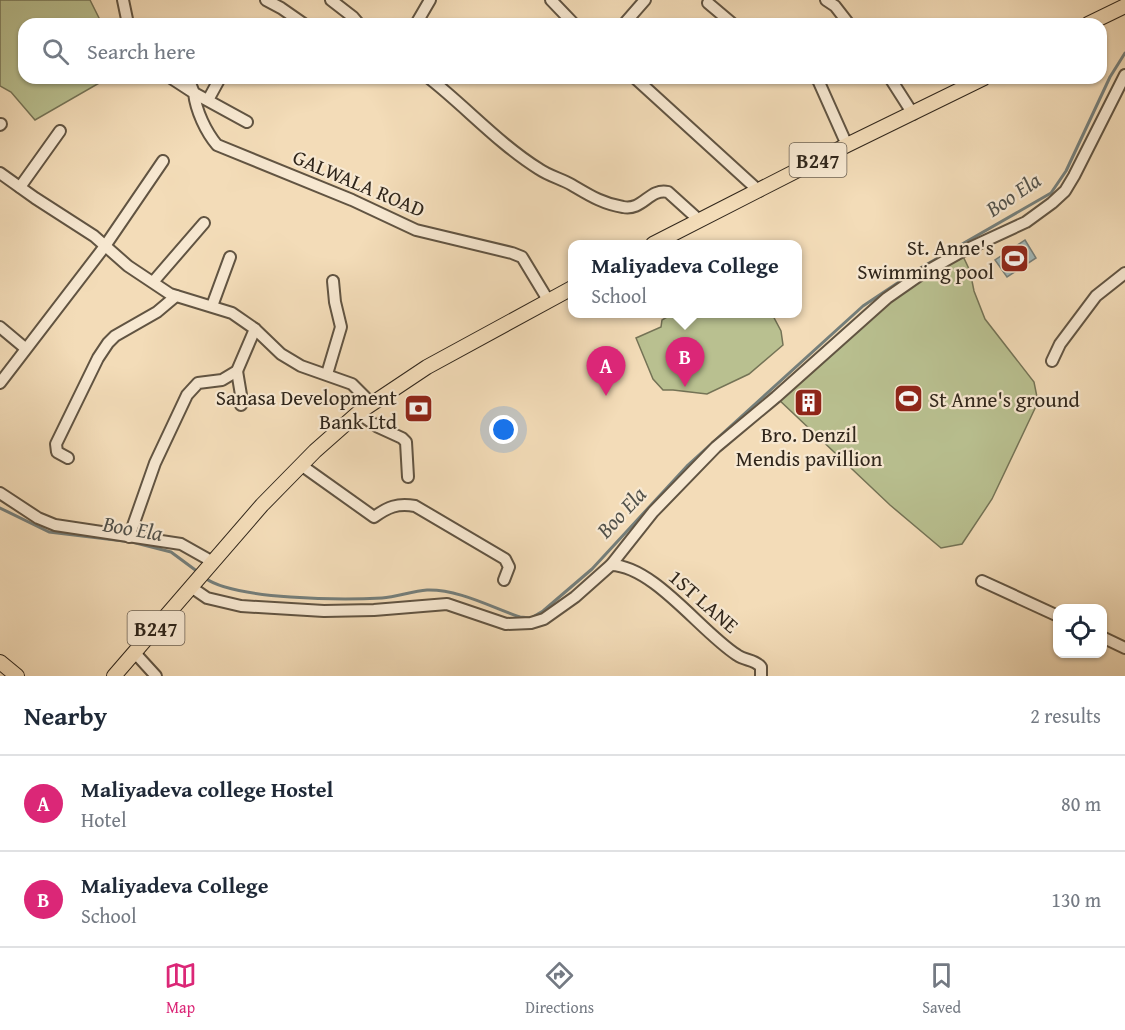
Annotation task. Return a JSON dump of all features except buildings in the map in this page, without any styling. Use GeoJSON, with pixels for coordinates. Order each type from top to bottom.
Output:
{"type":"FeatureCollection","features":[{"type":"Feature","properties":{"kind":"main road"},"geometry":{"type":"LineString","coordinates":[[1100,18],[1125,6]]}},
{"type":"Feature","properties":{"kind":"main road","name":"B247"},"geometry":{"type":"LineString","coordinates":[[661,240],[972,84]]}},
{"type":"Feature","properties":{"kind":"main road","name":"B247"},"geometry":{"type":"LineString","coordinates":[[113,676],[262,505],[301,465],[358,413],[427,367],[568,290]]}},
{"type":"Feature","properties":{"kind":"main road"},"geometry":{"type":"LineString","coordinates":[[0,662],[17,676]]}},
{"type":"Feature","properties":{"kind":"street"},"geometry":{"type":"LineString","coordinates":[[123,0],[127,18]]}},
{"type":"Feature","properties":{"kind":"street"},"geometry":{"type":"LineString","coordinates":[[266,0],[295,18]]}},
{"type":"Feature","properties":{"kind":"street"},"geometry":{"type":"LineString","coordinates":[[331,0],[355,18]]}},
{"type":"Feature","properties":{"kind":"street"},"geometry":{"type":"LineString","coordinates":[[420,18],[430,0]]}},
{"type":"Feature","properties":{"kind":"street"},"geometry":{"type":"LineString","coordinates":[[550,0],[568,18]]}},
{"type":"Feature","properties":{"kind":"street"},"geometry":{"type":"LineString","coordinates":[[629,18],[645,0]]}},
{"type":"Feature","properties":{"kind":"street"},"geometry":{"type":"LineString","coordinates":[[826,0],[835,6],[844,18]]}},
{"type":"Feature","properties":{"kind":"street"},"geometry":{"type":"LineString","coordinates":[[708,3],[726,18]]}},
{"type":"Feature","properties":{"kind":"street"},"geometry":{"type":"LineString","coordinates":[[194,584],[207,598],[241,606],[324,611],[374,610],[447,604],[506,624],[531,623],[544,619],[575,597],[611,565],[653,512],[716,447],[887,298],[920,275],[961,252],[1026,222],[1065,192],[1125,75]]}},
{"type":"Feature","properties":{"kind":"street"},"geometry":{"type":"LineString","coordinates":[[180,84],[247,122]]}},
{"type":"Feature","properties":{"kind":"street","name":"GALWALA ROAD"},"geometry":{"type":"LineString","coordinates":[[190,84],[206,128],[217,145],[352,200],[416,230],[522,257],[548,300]]}},
{"type":"Feature","properties":{"kind":"street"},"geometry":{"type":"LineString","coordinates":[[208,100],[217,84]]}},
{"type":"Feature","properties":{"kind":"street"},"geometry":{"type":"LineString","coordinates":[[436,84],[500,140],[540,170],[601,202],[625,208],[636,207],[661,190],[668,192],[699,220]]}},
{"type":"Feature","properties":{"kind":"street"},"geometry":{"type":"LineString","coordinates":[[642,84],[759,191]]}},
{"type":"Feature","properties":{"kind":"street"},"geometry":{"type":"LineString","coordinates":[[820,84],[847,145]]}},
{"type":"Feature","properties":{"kind":"street"},"geometry":{"type":"LineString","coordinates":[[894,84],[913,114]]}},
{"type":"Feature","properties":{"kind":"street"},"geometry":{"type":"LineString","coordinates":[[20,187],[60,131]]}},
{"type":"Feature","properties":{"kind":"street"},"geometry":{"type":"LineString","coordinates":[[0,383],[105,246],[163,161]]}},
{"type":"Feature","properties":{"kind":"street"},"geometry":{"type":"LineString","coordinates":[[0,173],[94,236],[128,266],[153,282],[176,296],[232,313],[255,329],[281,354],[301,366],[352,384],[371,403]]}},
{"type":"Feature","properties":{"kind":"street"},"geometry":{"type":"LineString","coordinates":[[153,282],[204,223]]}},
{"type":"Feature","properties":{"kind":"street"},"geometry":{"type":"LineString","coordinates":[[212,306],[230,257]]}},
{"type":"Feature","properties":{"kind":"street"},"geometry":{"type":"LineString","coordinates":[[1052,361],[1060,344],[1096,296],[1125,273]]}},
{"type":"Feature","properties":{"kind":"street"},"geometry":{"type":"LineString","coordinates":[[327,374],[341,327],[333,281]]}},
{"type":"Feature","properties":{"kind":"street"},"geometry":{"type":"LineString","coordinates":[[68,459],[57,452],[56,444],[98,358],[115,336],[157,312],[176,296]]}},
{"type":"Feature","properties":{"kind":"street"},"geometry":{"type":"LineString","coordinates":[[0,327],[25,348]]}},
{"type":"Feature","properties":{"kind":"street"},"geometry":{"type":"LineString","coordinates":[[241,405],[242,395],[237,371],[255,329]]}},
{"type":"Feature","properties":{"kind":"street"},"geometry":{"type":"LineString","coordinates":[[129,537],[155,463],[187,395],[198,383],[222,380],[237,371]]}},
{"type":"Feature","properties":{"kind":"street"},"geometry":{"type":"LineString","coordinates":[[358,413],[406,442],[408,477]]}},
{"type":"Feature","properties":{"kind":"street"},"geometry":{"type":"LineString","coordinates":[[301,465],[374,518],[393,505],[415,506],[505,559],[508,567],[504,580]]}},
{"type":"Feature","properties":{"kind":"street"},"geometry":{"type":"LineString","coordinates":[[0,493],[38,518],[55,525],[181,544],[213,562]]}},
{"type":"Feature","properties":{"kind":"street","name":"1ST LANE"},"geometry":{"type":"LineString","coordinates":[[611,565],[621,565],[651,581],[738,656],[756,662],[761,667],[761,676]]}},
{"type":"Feature","properties":{"kind":"street"},"geometry":{"type":"LineString","coordinates":[[982,581],[1053,614]]}},
{"type":"Feature","properties":{"kind":"street"},"geometry":{"type":"LineString","coordinates":[[1107,639],[1125,648]]}},
{"type":"Feature","properties":{"kind":"street"},"geometry":{"type":"LineString","coordinates":[[135,653],[156,676]]}},
{"type":"Feature","properties":{"kind":"green space"},"geometry":{"type":"Polygon","coordinates":[[[0,0],[90,0],[99,18],[18,18],[18,84],[98,84],[35,120],[11,92],[0,86],[0,0]]]}},
{"type":"Feature","properties":{"kind":"green space","name":"St Anne's ground"},"geometry":{"type":"Polygon","coordinates":[[[961,252],[970,271],[974,291],[985,319],[1034,382],[1038,402],[992,499],[962,544],[941,548],[890,505],[776,397],[857,323],[961,252]]]}},
{"type":"Feature","properties":{"kind":"green space"},"geometry":{"type":"Polygon","coordinates":[[[665,318],[774,318],[781,331],[783,345],[749,374],[707,394],[663,390],[653,379],[636,338],[661,327],[662,320],[665,318]]]}},
{"type":"Feature","properties":{"kind":"water","name":"St. Anne's Swimming pool"},"geometry":{"type":"Polygon","coordinates":[[[1025,240],[1036,258],[1007,277],[995,260],[1025,240]]]}},
{"type":"Feature","properties":{"kind":"waterway","name":"Boo Ela"},"geometry":{"type":"LineString","coordinates":[[1107,83],[1125,53]]}},
{"type":"Feature","properties":{"kind":"waterway","name":"Boo Ela"},"geometry":{"type":"LineString","coordinates":[[205,578],[240,591],[290,597],[382,598],[439,590],[462,595],[520,617],[531,618],[543,611],[592,569],[688,465],[863,306],[917,270],[1051,193],[1066,171],[1107,84]]}},
{"type":"Feature","properties":{"kind":"waterway","name":"Boo Ela"},"geometry":{"type":"LineString","coordinates":[[0,508],[49,532],[132,542],[171,552],[198,572]]}},
{"type":"Feature","properties":{"kind":"place","name":"St. Anne's Swimming pool"},"geometry":{"type":"Point","coordinates":[1015,259]}},
{"type":"Feature","properties":{"kind":"place","name":"Maliyadeva College"},"geometry":{"type":"Point","coordinates":[685,387]}},
{"type":"Feature","properties":{"kind":"place","name":"Maliyadeva college Hostel"},"geometry":{"type":"Point","coordinates":[606,396]}},
{"type":"Feature","properties":{"kind":"place","name":"St Anne's ground"},"geometry":{"type":"Point","coordinates":[908,399]}},
{"type":"Feature","properties":{"kind":"place","name":"Bro. Denzil Mendis pavillion"},"geometry":{"type":"Point","coordinates":[809,403]}},
{"type":"Feature","properties":{"kind":"place","name":"Sanasa Development Bank Ltd"},"geometry":{"type":"Point","coordinates":[418,409]}}]}
